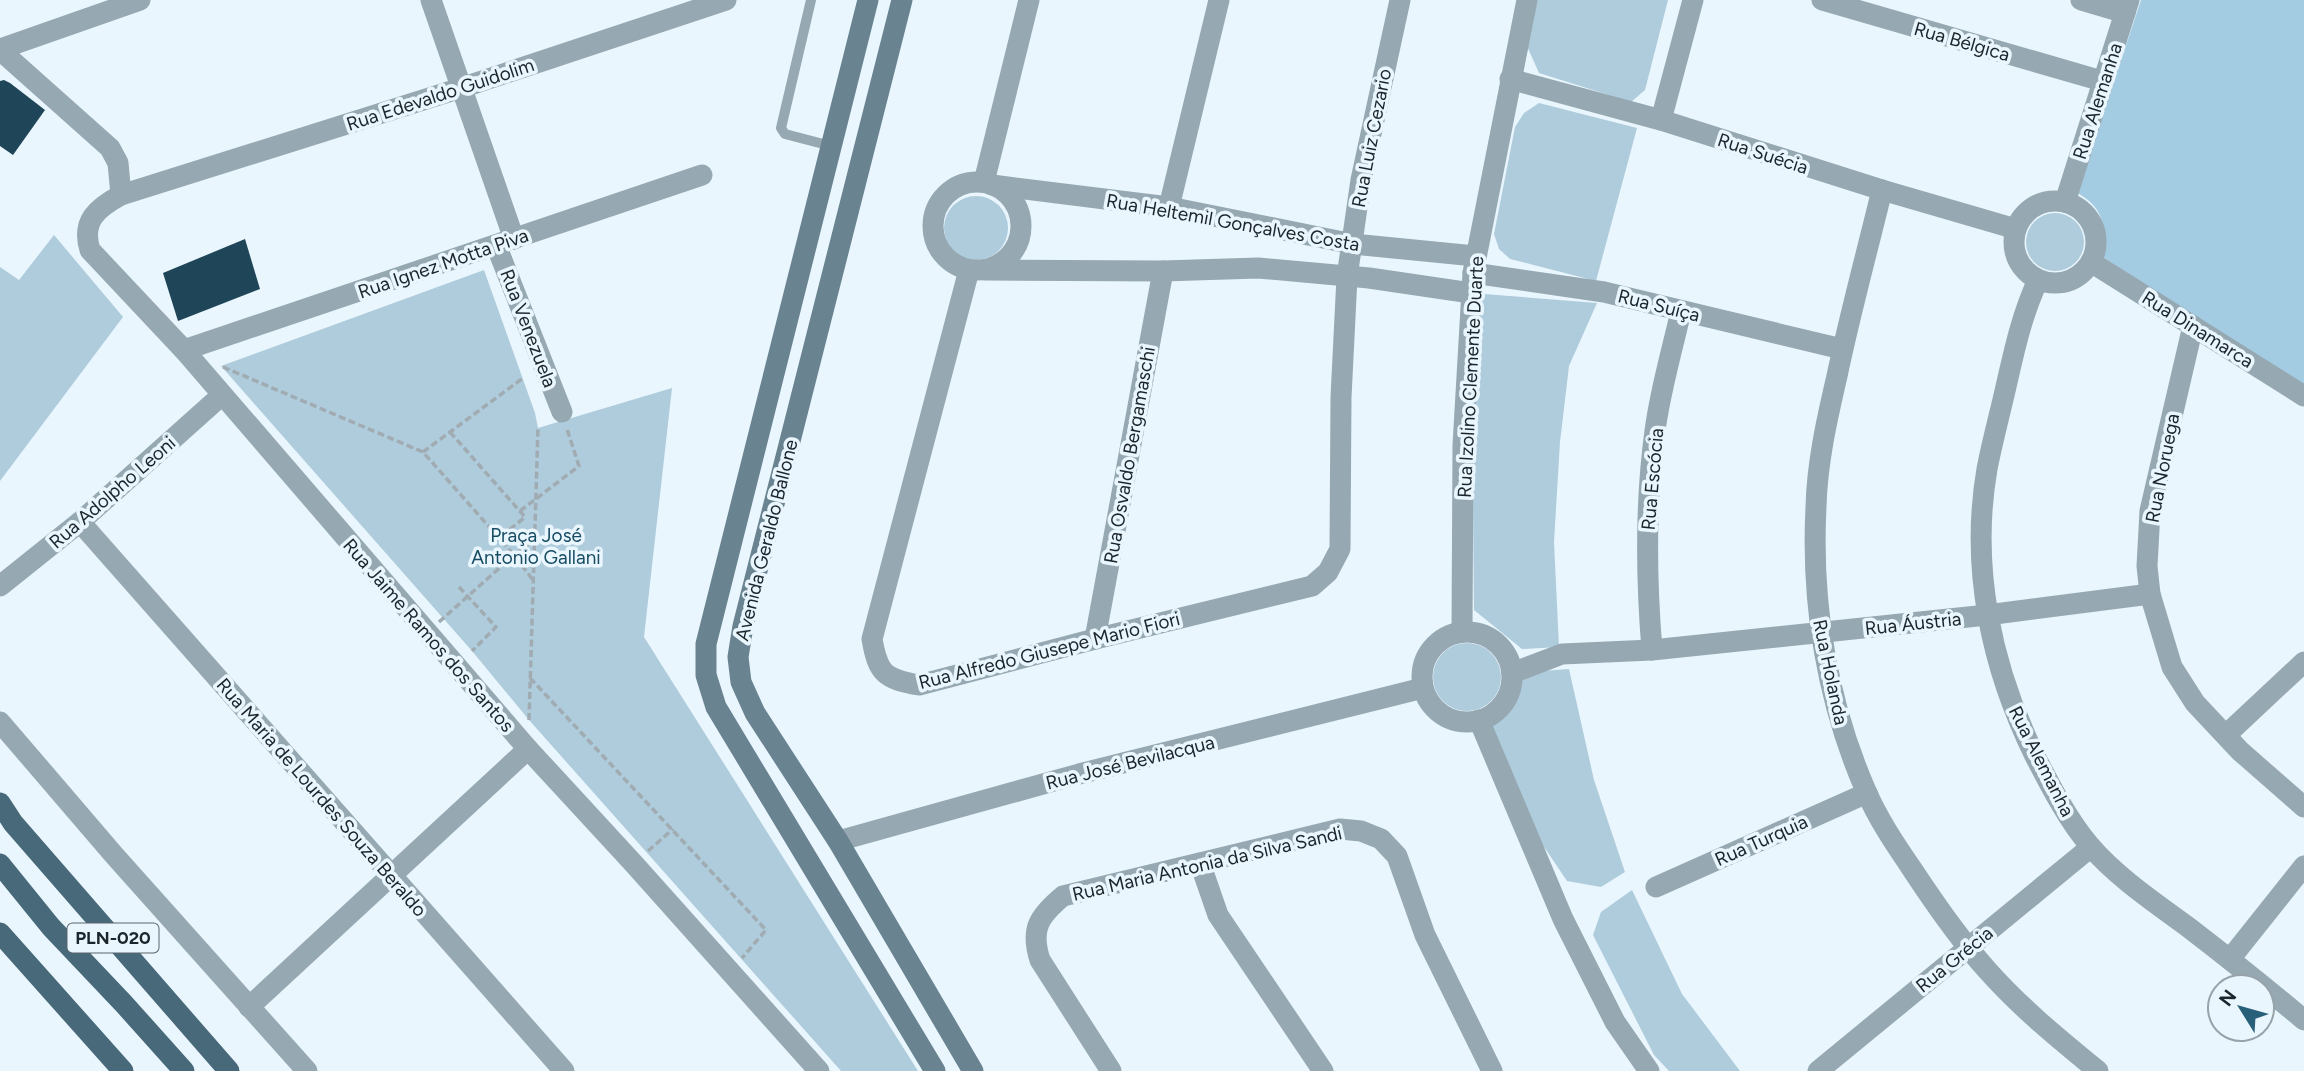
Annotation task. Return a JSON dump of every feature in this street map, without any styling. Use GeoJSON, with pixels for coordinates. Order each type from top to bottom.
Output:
{"type":"FeatureCollection","features":[{"type":"Feature","properties":{"kind":"main road","name":"PLN-020"},"geometry":{"type":"LineString","coordinates":[[0,803],[13,823],[229,1071]]}},
{"type":"Feature","properties":{"kind":"main road","name":"PLN-020"},"geometry":{"type":"LineString","coordinates":[[0,864],[51,927],[184,1071]]}},
{"type":"Feature","properties":{"kind":"main road"},"geometry":{"type":"LineString","coordinates":[[0,933],[123,1071]]}},
{"type":"Feature","properties":{"kind":"street"},"geometry":{"type":"LineString","coordinates":[[121,195],[118,163],[110,148],[0,49],[140,0]]}},
{"type":"Feature","properties":{"kind":"street","name":"Rua Venezuela"},"geometry":{"type":"LineString","coordinates":[[431,0],[461,88],[505,242],[562,412]]}},
{"type":"Feature","properties":{"kind":"street","name":"Rua Edevaldo Guidolim"},"geometry":{"type":"LineString","coordinates":[[153,184],[461,88],[726,0]]}},
{"type":"Feature","properties":{"kind":"street","name":"Avenida Geraldo Ballone"},"geometry":{"type":"LineString","coordinates":[[868,0],[706,644],[706,675],[716,707],[936,1071]]}},
{"type":"Feature","properties":{"kind":"street","name":"Avenida Geraldo Ballone"},"geometry":{"type":"LineString","coordinates":[[901,0],[743,626],[738,657],[741,682],[755,713],[838,841],[973,1071]]}},
{"type":"Feature","properties":{"kind":"street"},"geometry":{"type":"LineString","coordinates":[[988,183],[1029,0]]}},
{"type":"Feature","properties":{"kind":"street"},"geometry":{"type":"LineString","coordinates":[[1169,207],[1219,0]]}},
{"type":"Feature","properties":{"kind":"street","name":"Rua Luiz Cezario"},"geometry":{"type":"LineString","coordinates":[[1347,277],[1361,180],[1400,0]]}},
{"type":"Feature","properties":{"kind":"street","name":"Rua Izolino Clemente Duarte"},"geometry":{"type":"LineString","coordinates":[[1462,632],[1463,445],[1473,274],[1527,0]]}},
{"type":"Feature","properties":{"kind":"street"},"geometry":{"type":"LineString","coordinates":[[1661,120],[1693,0]]}},
{"type":"Feature","properties":{"kind":"street","name":"Rua Bélgica"},"geometry":{"type":"LineString","coordinates":[[1822,0],[2102,81]]}},
{"type":"Feature","properties":{"kind":"street"},"geometry":{"type":"LineString","coordinates":[[2081,0],[2127,6]]}},
{"type":"Feature","properties":{"kind":"street","name":"Rua Alemanha"},"geometry":{"type":"LineString","coordinates":[[2065,202],[2127,6]]}},
{"type":"Feature","properties":{"kind":"street","name":"Rua Suécia"},"geometry":{"type":"LineString","coordinates":[[1510,79],[1661,120],[2016,229]]}},
{"type":"Feature","properties":{"kind":"street","name":"Rua Ignez Motta Piva"},"geometry":{"type":"LineString","coordinates":[[184,350],[702,175]]}},
{"type":"Feature","properties":{"kind":"street"},"geometry":{"type":"LineString","coordinates":[[969,183],[988,183],[1005,192],[1014,202],[1020,216],[1021,230],[1018,244],[1010,256],[998,265],[977,270],[954,265],[943,255],[935,242],[933,219],[943,198],[954,188],[969,183]]}},
{"type":"Feature","properties":{"kind":"street","name":"Rua Heltemil Gonçalves Costa"},"geometry":{"type":"LineString","coordinates":[[988,183],[1169,207],[1353,244],[1473,274]]}},
{"type":"Feature","properties":{"kind":"street","name":"Rua Jaime Ramos dos Santos"},"geometry":{"type":"LineString","coordinates":[[153,184],[121,195],[102,207],[89,223],[86,236],[90,250],[184,350],[528,749],[635,864],[819,1071]]}},
{"type":"Feature","properties":{"kind":"street","name":"Rua Holanda"},"geometry":{"type":"LineString","coordinates":[[1882,190],[1828,414],[1816,505],[1815,565],[1821,632],[1829,676],[1845,738],[1885,829],[1988,971],[2045,1026],[2098,1071]]}},
{"type":"Feature","properties":{"kind":"street"},"geometry":{"type":"LineString","coordinates":[[2053,201],[2065,202],[2082,210],[2093,226],[2096,244],[2091,262],[2084,272],[2074,279],[2062,283],[2038,280],[2022,268],[2017,259],[2014,239],[2016,229],[2030,209],[2053,201]]}},
{"type":"Feature","properties":{"kind":"street","name":"Rua Dinamarca"},"geometry":{"type":"LineString","coordinates":[[2091,262],[2304,396]]}},
{"type":"Feature","properties":{"kind":"street","name":"Rua Heltemil Gonçalves Costa"},"geometry":{"type":"LineString","coordinates":[[977,270],[1163,271],[1258,268],[1388,281],[1473,274]]}},
{"type":"Feature","properties":{"kind":"street","name":"Rua Alfredo Giusepe Mario Fiori"},"geometry":{"type":"LineString","coordinates":[[977,270],[872,639],[876,664],[895,681],[919,685],[1312,586],[1328,572],[1340,549],[1341,397],[1347,277]]}},
{"type":"Feature","properties":{"kind":"street","name":"Rua Osvaldo Bergamaschi"},"geometry":{"type":"LineString","coordinates":[[1096,639],[1163,271]]}},
{"type":"Feature","properties":{"kind":"street","name":"Rua Suíça"},"geometry":{"type":"LineString","coordinates":[[1473,274],[1604,292],[1842,349]]}},
{"type":"Feature","properties":{"kind":"street","name":"Rua Alemanha"},"geometry":{"type":"LineString","coordinates":[[2038,280],[2024,310],[1987,470],[1982,529],[1987,615],[1995,653],[2017,719],[2047,780],[2076,828],[2091,847],[2116,873],[2230,959],[2304,1020]]}},
{"type":"Feature","properties":{"kind":"street","name":"Rua Escócia"},"geometry":{"type":"LineString","coordinates":[[1652,650],[1647,586],[1648,502],[1655,429],[1681,311]]}},
{"type":"Feature","properties":{"kind":"street","name":"Rua Noruega"},"geometry":{"type":"LineString","coordinates":[[2193,326],[2150,511],[2147,566],[2150,594],[2172,667],[2195,703],[2240,751],[2304,807]]}},
{"type":"Feature","properties":{"kind":"street","name":"Rua Adolpho Leoni"},"geometry":{"type":"LineString","coordinates":[[0,586],[80,522],[222,395]]}},
{"type":"Feature","properties":{"kind":"street","name":"Rua Maria de Lourdes Souza Beraldo"},"geometry":{"type":"LineString","coordinates":[[80,522],[564,1071]]}},
{"type":"Feature","properties":{"kind":"street","name":"Rua Áustria"},"geometry":{"type":"LineString","coordinates":[[1512,673],[1562,654],[1652,650],[1987,615],[2150,594]]}},
{"type":"Feature","properties":{"kind":"street"},"geometry":{"type":"LineString","coordinates":[[1462,632],[1490,638],[1501,647],[1509,659],[1512,673],[1506,700],[1497,711],[1479,720],[1455,721],[1444,716],[1435,709],[1423,688],[1422,673],[1426,658],[1435,645],[1447,636],[1462,632]]}},
{"type":"Feature","properties":{"kind":"street"},"geometry":{"type":"LineString","coordinates":[[2226,736],[2304,662]]}},
{"type":"Feature","properties":{"kind":"street","name":"Rua José Bevilacqua"},"geometry":{"type":"LineString","coordinates":[[838,841],[1079,774],[1423,688]]}},
{"type":"Feature","properties":{"kind":"street"},"geometry":{"type":"LineString","coordinates":[[1479,720],[1568,930],[1615,1022],[1649,1071]]}},
{"type":"Feature","properties":{"kind":"street"},"geometry":{"type":"LineString","coordinates":[[0,722],[79,816],[307,1071]]}},
{"type":"Feature","properties":{"kind":"street"},"geometry":{"type":"LineString","coordinates":[[249,1007],[528,749]]}},
{"type":"Feature","properties":{"kind":"street","name":"Rua Turquia"},"geometry":{"type":"LineString","coordinates":[[1656,887],[1867,793]]}},
{"type":"Feature","properties":{"kind":"street","name":"Rua Maria Antonia da Silva Sandi"},"geometry":{"type":"LineString","coordinates":[[1111,1071],[1040,960],[1034,943],[1037,926],[1047,910],[1063,896],[1340,829],[1361,831],[1381,839],[1397,856],[1426,935],[1492,1071]]}},
{"type":"Feature","properties":{"kind":"street","name":"Rua Grécia"},"geometry":{"type":"LineString","coordinates":[[1818,1071],[2091,847]]}},
{"type":"Feature","properties":{"kind":"street"},"geometry":{"type":"LineString","coordinates":[[1200,863],[1218,915],[1323,1071]]}},
{"type":"Feature","properties":{"kind":"street"},"geometry":{"type":"LineString","coordinates":[[2230,959],[2304,866]]}},
{"type":"Feature","properties":{"kind":"lane"},"geometry":{"type":"LineString","coordinates":[[811,0],[781,128],[785,134],[831,146]]}},
{"type":"Feature","properties":{"kind":"path"},"geometry":{"type":"LineString","coordinates":[[221,366],[423,452],[533,580]]}},
{"type":"Feature","properties":{"kind":"path"},"geometry":{"type":"LineString","coordinates":[[423,452],[523,379]]}},
{"type":"Feature","properties":{"kind":"path"},"geometry":{"type":"LineString","coordinates":[[520,511],[579,466],[562,412]]}},
{"type":"Feature","properties":{"kind":"path"},"geometry":{"type":"LineString","coordinates":[[528,749],[538,429]]}},
{"type":"Feature","properties":{"kind":"path"},"geometry":{"type":"LineString","coordinates":[[450,432],[525,517],[492,544]]}},
{"type":"Feature","properties":{"kind":"path"},"geometry":{"type":"LineString","coordinates":[[428,632],[534,539]]}},
{"type":"Feature","properties":{"kind":"path"},"geometry":{"type":"LineString","coordinates":[[459,587],[496,628],[472,651]]}},
{"type":"Feature","properties":{"kind":"path"},"geometry":{"type":"LineString","coordinates":[[530,678],[766,930],[731,972]]}},
{"type":"Feature","properties":{"kind":"path"},"geometry":{"type":"LineString","coordinates":[[635,864],[673,829]]}},
{"type":"Feature","properties":{"kind":"green space"},"geometry":{"type":"Polygon","coordinates":[[[1536,0],[1668,0],[1645,90],[1631,102],[1539,73],[1526,44],[1536,0]]]}},
{"type":"Feature","properties":{"kind":"green space"},"geometry":{"type":"Polygon","coordinates":[[[1539,103],[1637,128],[1596,281],[1510,259],[1499,249],[1494,234],[1515,127],[1524,113],[1539,103]]]}},
{"type":"Feature","properties":{"kind":"green space"},"geometry":{"type":"Polygon","coordinates":[[[976,196],[988,198],[999,205],[1006,216],[1006,240],[999,251],[988,258],[976,260],[964,258],[953,251],[946,240],[944,228],[946,216],[953,205],[964,198],[976,196]]]}},
{"type":"Feature","properties":{"kind":"green space"},"geometry":{"type":"Polygon","coordinates":[[[2049,213],[2061,213],[2076,221],[2084,236],[2084,248],[2076,263],[2061,271],[2049,271],[2034,263],[2026,248],[2026,236],[2034,221],[2049,213]]]}},
{"type":"Feature","properties":{"kind":"green space"},"geometry":{"type":"Polygon","coordinates":[[[54,235],[123,317],[0,481],[0,267],[19,280],[54,235]]]}},
{"type":"Feature","properties":{"kind":"green space","name":"Praça José Antonio Gallani"},"geometry":{"type":"Polygon","coordinates":[[[484,270],[538,428],[672,388],[644,637],[918,1071],[841,1071],[529,720],[472,651],[221,366],[484,270]]]}},
{"type":"Feature","properties":{"kind":"green space"},"geometry":{"type":"Polygon","coordinates":[[[1471,293],[1597,303],[1569,366],[1560,442],[1554,542],[1559,647],[1522,649],[1474,610],[1471,293]]]}},
{"type":"Feature","properties":{"kind":"green space"},"geometry":{"type":"Polygon","coordinates":[[[1460,643],[1474,643],[1486,648],[1496,658],[1501,677],[1496,696],[1486,706],[1474,711],[1460,711],[1448,706],[1438,696],[1433,684],[1433,670],[1438,658],[1448,648],[1460,643]]]}},
{"type":"Feature","properties":{"kind":"green space"},"geometry":{"type":"Polygon","coordinates":[[[1569,669],[1594,780],[1625,872],[1601,887],[1567,881],[1510,796],[1489,717],[1506,698],[1512,673],[1569,669]]]}},
{"type":"Feature","properties":{"kind":"green space"},"geometry":{"type":"Polygon","coordinates":[[[1632,890],[1682,994],[1740,1071],[1669,1071],[1654,1055],[1593,935],[1601,912],[1632,890]]]}},
{"type":"Feature","properties":{"kind":"shaded area"},"geometry":{"type":"Polygon","coordinates":[[[2141,0],[2304,0],[2304,389],[2103,257],[2102,219],[2093,205],[2077,193],[2141,0]]]}},
{"type":"Feature","properties":{"kind":"building"},"geometry":{"type":"Polygon","coordinates":[[[4,80],[45,110],[13,155],[0,146],[0,81],[4,80]]]}},
{"type":"Feature","properties":{"kind":"building"},"geometry":{"type":"Polygon","coordinates":[[[245,239],[260,289],[178,321],[163,273],[245,239]]]}}]}
